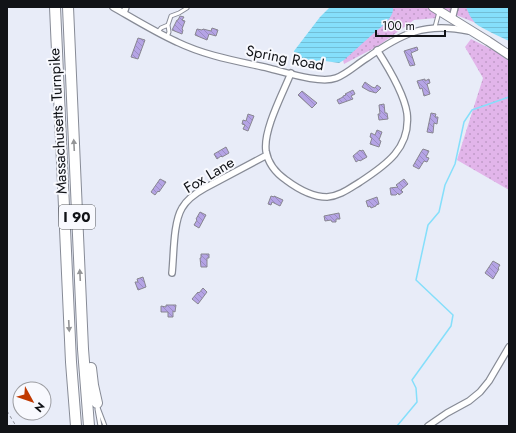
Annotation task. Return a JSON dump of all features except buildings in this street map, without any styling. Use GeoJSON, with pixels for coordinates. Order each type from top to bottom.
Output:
{"type":"FeatureCollection","features":[{"type":"Feature","properties":{"kind":"highway","name":"Massachusetts Turnpike"},"geometry":{"type":"LineString","coordinates":[[55,7],[71,356],[76,426]]}},
{"type":"Feature","properties":{"kind":"highway","name":"Massachusetts Turnpike"},"geometry":{"type":"LineString","coordinates":[[68,7],[84,360],[89,426]]}},
{"type":"Feature","properties":{"kind":"highway"},"geometry":{"type":"LineString","coordinates":[[81,296],[93,385],[97,403]]}},
{"type":"Feature","properties":{"kind":"main road"},"geometry":{"type":"LineString","coordinates":[[436,9],[475,32],[509,55]]}},
{"type":"Feature","properties":{"kind":"street","name":"Spring Road"},"geometry":{"type":"LineString","coordinates":[[113,7],[125,10],[158,32],[195,50],[291,73],[326,79],[336,78],[345,73],[377,50],[405,34],[425,28],[435,27],[475,32]]}},
{"type":"Feature","properties":{"kind":"street"},"geometry":{"type":"LineString","coordinates":[[452,18],[455,7]]}},
{"type":"Feature","properties":{"kind":"street"},"geometry":{"type":"LineString","coordinates":[[291,73],[268,130],[266,151],[268,160],[281,177],[307,193],[327,197],[337,195],[347,191],[389,162],[396,154],[403,140],[407,125],[405,105],[388,67],[377,50]]}},
{"type":"Feature","properties":{"kind":"street","name":"Fox Lane"},"geometry":{"type":"LineString","coordinates":[[172,273],[178,217],[188,200],[201,191],[267,155]]}},
{"type":"Feature","properties":{"kind":"street"},"geometry":{"type":"LineString","coordinates":[[428,426],[447,413],[469,402],[480,392],[489,381],[509,347]]}},
{"type":"Feature","properties":{"kind":"lane"},"geometry":{"type":"LineString","coordinates":[[167,37],[169,32],[168,25],[171,16],[187,8]]}},
{"type":"Feature","properties":{"kind":"lane"},"geometry":{"type":"LineString","coordinates":[[435,27],[436,9]]}},
{"type":"Feature","properties":{"kind":"lane"},"geometry":{"type":"LineString","coordinates":[[158,32],[161,28],[168,25]]}},
{"type":"Feature","properties":{"kind":"lane"},"geometry":{"type":"LineString","coordinates":[[97,403],[100,426]]}},
{"type":"Feature","properties":{"kind":"lane"},"geometry":{"type":"LineString","coordinates":[[97,403],[105,426]]}},
{"type":"Feature","properties":{"kind":"path"},"geometry":{"type":"LineString","coordinates":[[7,411],[16,426]]}},
{"type":"Feature","properties":{"kind":"shaded area"},"geometry":{"type":"Polygon","coordinates":[[[328,7],[434,7],[439,10],[436,18],[414,20],[378,46],[344,64],[330,8],[328,7]]]}},
{"type":"Feature","properties":{"kind":"shaded area"},"geometry":{"type":"Polygon","coordinates":[[[436,7],[509,7],[476,23],[436,7]]]}},
{"type":"Feature","properties":{"kind":"shaded area"},"geometry":{"type":"Polygon","coordinates":[[[471,39],[495,51],[509,61],[509,190],[457,160],[483,78],[465,47],[471,39]]]}},
{"type":"Feature","properties":{"kind":"water"},"geometry":{"type":"Polygon","coordinates":[[[330,7],[393,7],[393,9],[391,17],[384,24],[339,63],[325,61],[304,62],[296,59],[294,56],[294,51],[320,17],[330,7]]]}},
{"type":"Feature","properties":{"kind":"water"},"geometry":{"type":"Polygon","coordinates":[[[466,7],[509,7],[509,41],[475,23],[466,7]]]}},
{"type":"Feature","properties":{"kind":"waterway"},"geometry":{"type":"LineString","coordinates":[[397,426],[417,402],[416,388],[412,380],[451,326],[453,315],[416,280],[428,225],[439,212],[445,185],[455,164],[464,122],[472,110],[509,97]]}}]}
